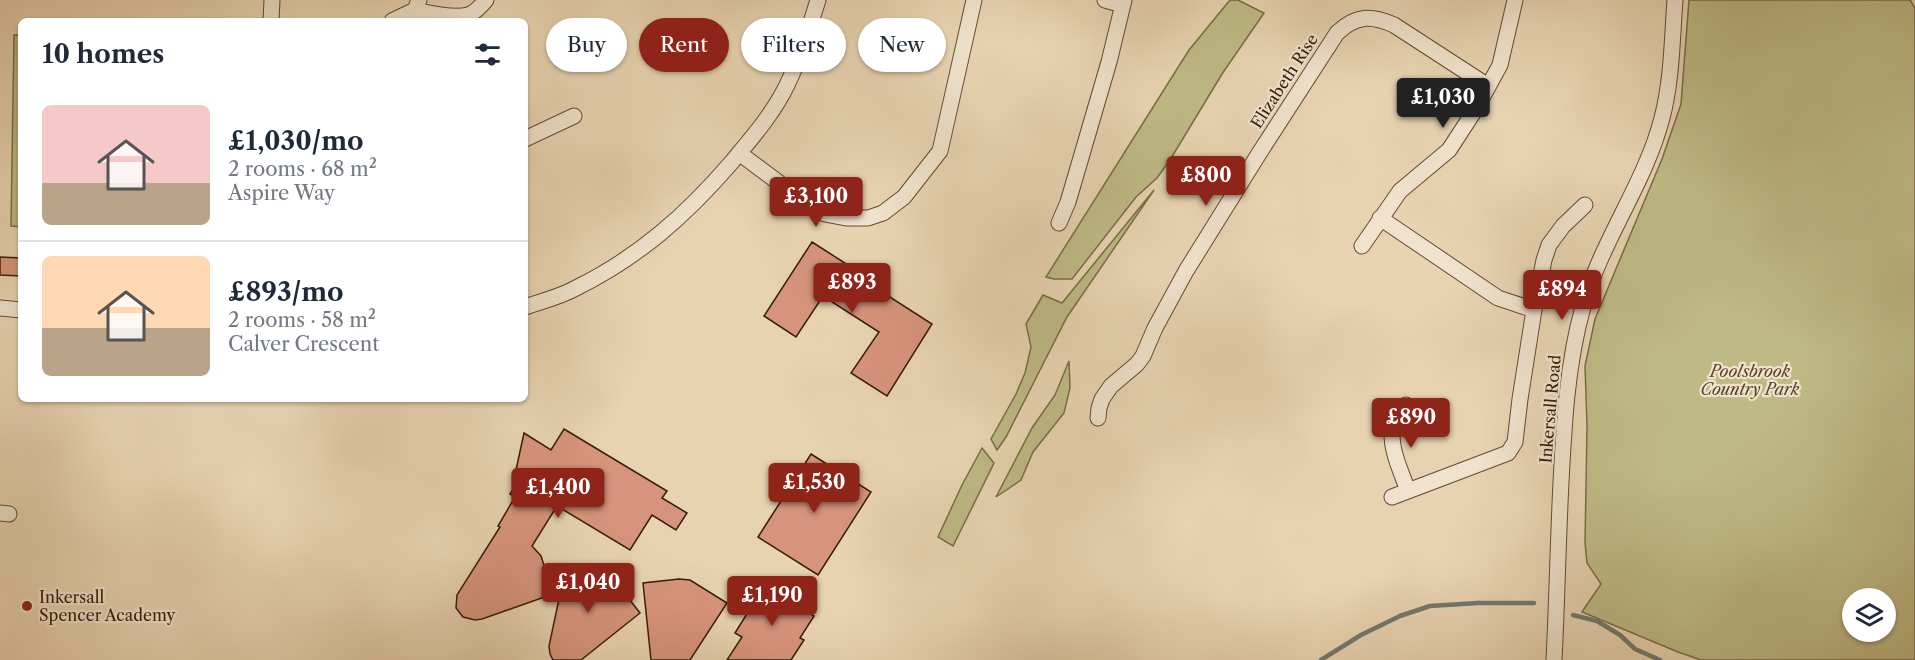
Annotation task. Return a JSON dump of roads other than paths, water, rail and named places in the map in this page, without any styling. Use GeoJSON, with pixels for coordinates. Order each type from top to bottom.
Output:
{"type":"FeatureCollection","features":[{"type":"Feature","properties":{"kind":"street"},"geometry":{"type":"LineString","coordinates":[[271,18],[272,0]]}},
{"type":"Feature","properties":{"kind":"street"},"geometry":{"type":"LineString","coordinates":[[397,18],[417,5],[444,15],[467,15],[479,8],[486,0]]}},
{"type":"Feature","properties":{"kind":"street"},"geometry":{"type":"LineString","coordinates":[[528,306],[574,290],[629,258],[662,234],[703,195],[760,128],[786,88],[803,49],[818,0]]}},
{"type":"Feature","properties":{"kind":"street"},"geometry":{"type":"LineString","coordinates":[[739,153],[806,204],[825,214],[846,218],[868,218],[883,213],[904,197],[940,151],[974,0]]}},
{"type":"Feature","properties":{"kind":"street"},"geometry":{"type":"LineString","coordinates":[[1059,223],[1068,202],[1103,83],[1123,2],[1105,0]]}},
{"type":"Feature","properties":{"kind":"street"},"geometry":{"type":"LineString","coordinates":[[1362,246],[1400,191],[1449,150],[1500,65],[1515,0]]}},
{"type":"Feature","properties":{"kind":"street","name":"Inkersall Road"},"geometry":{"type":"LineString","coordinates":[[1554,660],[1563,446],[1568,384],[1575,339],[1583,305],[1595,272],[1645,165],[1662,117],[1669,81],[1675,0]]}},
{"type":"Feature","properties":{"kind":"street","name":"Elizabeth Rise"},"geometry":{"type":"LineString","coordinates":[[1098,418],[1102,399],[1111,387],[1137,364],[1186,271],[1337,33],[1347,23],[1359,19],[1378,18],[1394,25],[1488,87]]}},
{"type":"Feature","properties":{"kind":"street"},"geometry":{"type":"LineString","coordinates":[[528,138],[574,116]]}},
{"type":"Feature","properties":{"kind":"street"},"geometry":{"type":"LineString","coordinates":[[1392,497],[1508,453],[1515,442],[1534,310],[1544,260],[1549,245],[1563,226],[1585,205]]}},
{"type":"Feature","properties":{"kind":"street"},"geometry":{"type":"LineString","coordinates":[[1380,218],[1498,298],[1534,310]]}},
{"type":"Feature","properties":{"kind":"street"},"geometry":{"type":"LineString","coordinates":[[0,308],[18,310]]}},
{"type":"Feature","properties":{"kind":"street"},"geometry":{"type":"LineString","coordinates":[[1406,405],[1396,420],[1392,434],[1408,491]]}},
{"type":"Feature","properties":{"kind":"waterway"},"geometry":{"type":"LineString","coordinates":[[1321,660],[1361,635],[1400,616],[1430,606],[1534,603]]}},
{"type":"Feature","properties":{"kind":"waterway"},"geometry":{"type":"LineString","coordinates":[[1573,615],[1597,621],[1620,635],[1635,649],[1660,660]]}},
{"type":"Feature","properties":{"kind":"place","name":"Inkersall Spencer Academy"},"geometry":{"type":"Point","coordinates":[27,606]}},
{"type":"Feature","properties":{"kind":"park label","name":"Poolsbrook Country Park"},"geometry":{"type":"Point","coordinates":[1750,380]}}]}
